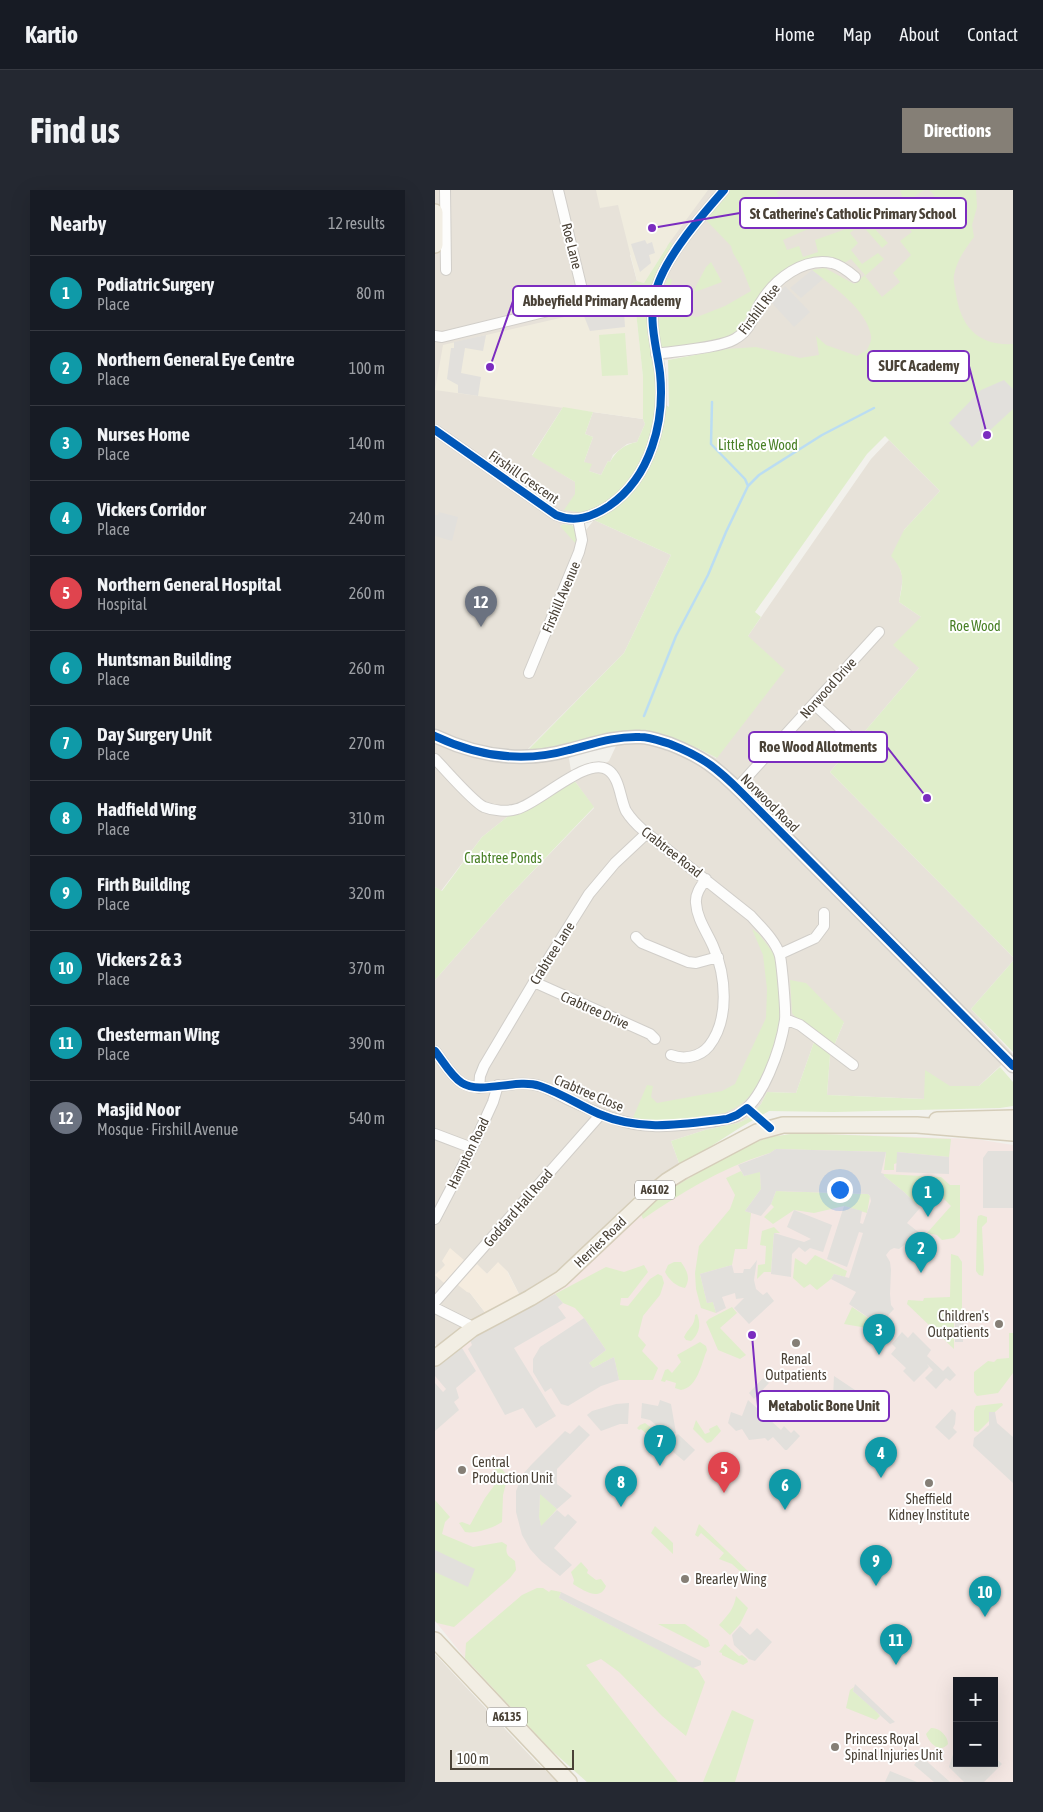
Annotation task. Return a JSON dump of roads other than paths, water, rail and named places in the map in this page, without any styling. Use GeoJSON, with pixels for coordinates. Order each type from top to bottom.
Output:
{"type":"FeatureCollection","features":[{"type":"Feature","properties":{"kind":"main road"},"geometry":{"type":"LineString","coordinates":[[435,212],[435,245]]}},
{"type":"Feature","properties":{"kind":"main road","name":"Herries Road"},"geometry":{"type":"LineString","coordinates":[[917,1125],[935,1120],[1013,1118]]}},
{"type":"Feature","properties":{"kind":"main road","name":"Herries Road"},"geometry":{"type":"LineString","coordinates":[[435,1358],[472,1329],[561,1279],[667,1181],[757,1132],[795,1124],[917,1125],[1013,1132]]}},
{"type":"Feature","properties":{"kind":"main road","name":"A6135"},"geometry":{"type":"LineString","coordinates":[[435,1640],[569,1782]]}},
{"type":"Feature","properties":{"kind":"street"},"geometry":{"type":"LineString","coordinates":[[445,190],[446,270]]}},
{"type":"Feature","properties":{"kind":"street","name":"Roe Lane"},"geometry":{"type":"LineString","coordinates":[[435,336],[442,337],[585,302],[558,190]]}},
{"type":"Feature","properties":{"kind":"street"},"geometry":{"type":"LineString","coordinates":[[578,519],[595,514],[615,502],[627,491],[643,469],[658,423],[661,387],[652,326],[657,286],[665,268],[680,246],[724,190]]}},
{"type":"Feature","properties":{"kind":"street","name":"Firshill Rise"},"geometry":{"type":"LineString","coordinates":[[656,354],[724,343],[735,339],[745,332],[751,324],[760,304],[774,286],[797,268],[809,263],[832,264],[855,276]]}},
{"type":"Feature","properties":{"kind":"street","name":"Firshill Crescent"},"geometry":{"type":"LineString","coordinates":[[435,430],[556,514],[566,519],[578,519]]}},
{"type":"Feature","properties":{"kind":"street","name":"Firshill Avenue"},"geometry":{"type":"LineString","coordinates":[[529,673],[579,552],[581,540],[578,519]]}},
{"type":"Feature","properties":{"kind":"street","name":"Norwood Drive"},"geometry":{"type":"LineString","coordinates":[[737,788],[879,632]]}},
{"type":"Feature","properties":{"kind":"street"},"geometry":{"type":"LineString","coordinates":[[814,704],[851,738]]}},
{"type":"Feature","properties":{"kind":"street","name":"Norwood Road"},"geometry":{"type":"LineString","coordinates":[[435,736],[470,750],[505,757],[551,755],[626,736],[643,737],[659,740],[705,760],[737,788],[1013,1066]]}},
{"type":"Feature","properties":{"kind":"street","name":"Crabtree Road"},"geometry":{"type":"LineString","coordinates":[[435,759],[482,806],[503,811],[517,810],[528,806],[563,781],[593,767],[602,766],[614,776],[625,810],[631,819],[751,916],[764,930],[780,954],[785,1018],[777,1052],[770,1070],[763,1086],[747,1108]]}},
{"type":"Feature","properties":{"kind":"street","name":"Crabtree Lane"},"geometry":{"type":"LineString","coordinates":[[479,1088],[480,1076],[484,1066],[533,982],[601,878],[647,833]]}},
{"type":"Feature","properties":{"kind":"street"},"geometry":{"type":"LineString","coordinates":[[671,1055],[677,1058],[687,1058],[696,1056],[706,1050],[716,1034],[722,1014],[721,972],[718,957],[698,914],[696,905],[696,897],[706,879]]}},
{"type":"Feature","properties":{"kind":"street"},"geometry":{"type":"LineString","coordinates":[[780,954],[815,938],[824,926],[824,913]]}},
{"type":"Feature","properties":{"kind":"street"},"geometry":{"type":"LineString","coordinates":[[636,937],[641,943],[688,962],[696,963],[718,957]]}},
{"type":"Feature","properties":{"kind":"street","name":"Crabtree Drive"},"geometry":{"type":"LineString","coordinates":[[533,982],[650,1034],[655,1039]]}},
{"type":"Feature","properties":{"kind":"street"},"geometry":{"type":"LineString","coordinates":[[785,1018],[800,1025],[853,1065]]}},
{"type":"Feature","properties":{"kind":"street"},"geometry":{"type":"LineString","coordinates":[[435,1051],[457,1079],[470,1087],[479,1088]]}},
{"type":"Feature","properties":{"kind":"street","name":"Crabtree Close"},"geometry":{"type":"LineString","coordinates":[[479,1088],[530,1083],[541,1086],[601,1114],[629,1123],[653,1126],[670,1126],[727,1119],[747,1108]]}},
{"type":"Feature","properties":{"kind":"street","name":"Hampton Road"},"geometry":{"type":"LineString","coordinates":[[435,1219],[472,1148],[493,1102],[498,1085]]}},
{"type":"Feature","properties":{"kind":"street","name":"Goddard Hall Road"},"geometry":{"type":"LineString","coordinates":[[435,1302],[601,1114]]}},
{"type":"Feature","properties":{"kind":"street"},"geometry":{"type":"LineString","coordinates":[[435,1134],[472,1148]]}},
{"type":"Feature","properties":{"kind":"street"},"geometry":{"type":"LineString","coordinates":[[435,1308],[469,1325],[472,1329]]}},
{"type":"Feature","properties":{"kind":"waterway"},"geometry":{"type":"LineString","coordinates":[[712,402],[711,444],[745,479],[748,486]]}},
{"type":"Feature","properties":{"kind":"waterway"},"geometry":{"type":"LineString","coordinates":[[644,716],[676,636],[708,575],[748,486],[759,475],[822,435],[874,408]]}},
{"type":"Feature","properties":{"kind":"place","name":"St Catherine's Catholic Primary School"},"geometry":{"type":"Point","coordinates":[652,228]}},
{"type":"Feature","properties":{"kind":"place","name":"Abbeyfield Primary Academy"},"geometry":{"type":"Point","coordinates":[490,367]}},
{"type":"Feature","properties":{"kind":"place","name":"SUFC Academy"},"geometry":{"type":"Point","coordinates":[987,435]}},
{"type":"Feature","properties":{"kind":"place","name":"Masjid Noor"},"geometry":{"type":"Point","coordinates":[481,627]}},
{"type":"Feature","properties":{"kind":"place","name":"Roe Wood Allotments"},"geometry":{"type":"Point","coordinates":[927,798]}},
{"type":"Feature","properties":{"kind":"place","name":"Podiatric Surgery"},"geometry":{"type":"Point","coordinates":[928,1217]}},
{"type":"Feature","properties":{"kind":"place","name":"Northern General Eye Centre"},"geometry":{"type":"Point","coordinates":[921,1273]}},
{"type":"Feature","properties":{"kind":"place","name":"Children's Outpatients"},"geometry":{"type":"Point","coordinates":[999,1324]}},
{"type":"Feature","properties":{"kind":"place","name":"Metabolic Bone Unit"},"geometry":{"type":"Point","coordinates":[752,1335]}},
{"type":"Feature","properties":{"kind":"place","name":"Renal Outpatients"},"geometry":{"type":"Point","coordinates":[796,1343]}},
{"type":"Feature","properties":{"kind":"place","name":"Nurses Home"},"geometry":{"type":"Point","coordinates":[879,1355]}},
{"type":"Feature","properties":{"kind":"place","name":"Day Surgery Unit"},"geometry":{"type":"Point","coordinates":[660,1466]}},
{"type":"Feature","properties":{"kind":"place","name":"Central Production Unit"},"geometry":{"type":"Point","coordinates":[462,1470]}},
{"type":"Feature","properties":{"kind":"place","name":"Vickers Corridor"},"geometry":{"type":"Point","coordinates":[881,1478]}},
{"type":"Feature","properties":{"kind":"place","name":"Sheffield Kidney Institute"},"geometry":{"type":"Point","coordinates":[929,1483]}},
{"type":"Feature","properties":{"kind":"place","name":"Northern General Hospital"},"geometry":{"type":"Point","coordinates":[724,1493]}},
{"type":"Feature","properties":{"kind":"place","name":"Hadfield Wing"},"geometry":{"type":"Point","coordinates":[621,1507]}},
{"type":"Feature","properties":{"kind":"place","name":"Huntsman Building"},"geometry":{"type":"Point","coordinates":[785,1510]}},
{"type":"Feature","properties":{"kind":"place","name":"Brearley Wing"},"geometry":{"type":"Point","coordinates":[685,1579]}},
{"type":"Feature","properties":{"kind":"place","name":"Firth Building"},"geometry":{"type":"Point","coordinates":[876,1586]}},
{"type":"Feature","properties":{"kind":"place","name":"Vickers 2 & 3"},"geometry":{"type":"Point","coordinates":[985,1617]}},
{"type":"Feature","properties":{"kind":"place","name":"Chesterman Wing"},"geometry":{"type":"Point","coordinates":[896,1665]}},
{"type":"Feature","properties":{"kind":"place","name":"Princess Royal Spinal Injuries Unit"},"geometry":{"type":"Point","coordinates":[835,1747]}},
{"type":"Feature","properties":{"kind":"park label","name":"Little Roe Wood"},"geometry":{"type":"Point","coordinates":[758,445]}},
{"type":"Feature","properties":{"kind":"park label","name":"Roe Wood"},"geometry":{"type":"Point","coordinates":[975,626]}},
{"type":"Feature","properties":{"kind":"park label","name":"Crabtree Ponds"},"geometry":{"type":"Point","coordinates":[503,858]}}]}
